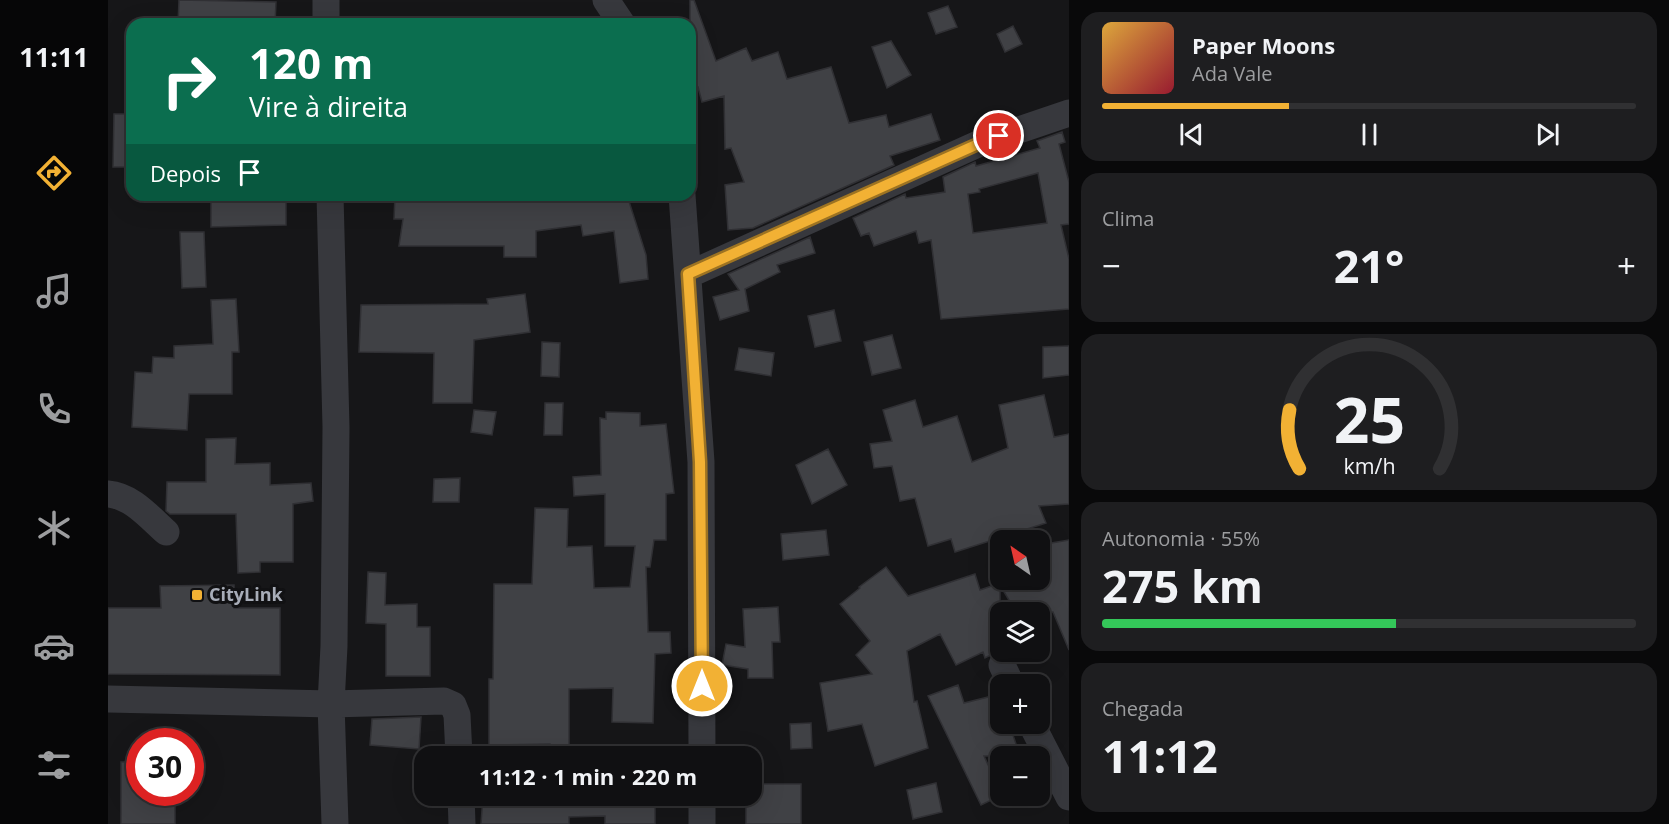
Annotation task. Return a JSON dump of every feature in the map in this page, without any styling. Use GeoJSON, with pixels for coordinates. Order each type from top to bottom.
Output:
{"type":"FeatureCollection","features":[{"type":"Feature","properties":{"kind":"street"},"geometry":{"type":"LineString","coordinates":[[326,0],[326,18]]}},
{"type":"Feature","properties":{"kind":"street"},"geometry":{"type":"LineString","coordinates":[[606,0],[618,18]]}},
{"type":"Feature","properties":{"kind":"street"},"geometry":{"type":"LineString","coordinates":[[688,274],[978,144],[1069,113]]}},
{"type":"Feature","properties":{"kind":"street"},"geometry":{"type":"LineString","coordinates":[[330,201],[336,427],[334,646],[331,704],[335,824]]}},
{"type":"Feature","properties":{"kind":"street"},"geometry":{"type":"LineString","coordinates":[[682,201],[700,462],[702,746]]}},
{"type":"Feature","properties":{"kind":"street"},"geometry":{"type":"LineString","coordinates":[[108,494],[128,500],[166,532]]}},
{"type":"Feature","properties":{"kind":"street"},"geometry":{"type":"LineString","coordinates":[[108,699],[331,704],[444,701],[453,705],[457,715],[459,746]]}},
{"type":"Feature","properties":{"kind":"street"},"geometry":{"type":"LineString","coordinates":[[1037,734],[1069,797]]}},
{"type":"Feature","properties":{"kind":"street"},"geometry":{"type":"LineString","coordinates":[[461,806],[462,824]]}},
{"type":"Feature","properties":{"kind":"street"},"geometry":{"type":"LineString","coordinates":[[702,806],[702,824]]}},
{"type":"Feature","properties":{"kind":"building"},"geometry":{"type":"Polygon","coordinates":[[[179,0],[276,2],[275,18],[178,18],[179,0]]]}},
{"type":"Feature","properties":{"kind":"building"},"geometry":{"type":"Polygon","coordinates":[[[690,0],[694,0],[716,61],[746,48],[752,61],[778,52],[787,79],[831,67],[849,123],[886,115],[889,127],[931,114],[940,140],[890,156],[894,165],[753,228],[728,230],[725,185],[744,182],[731,148],[725,149],[724,96],[702,102],[698,87],[696,88],[696,18],[690,18],[690,0]]]}},
{"type":"Feature","properties":{"kind":"building"},"geometry":{"type":"Polygon","coordinates":[[[948,6],[957,27],[936,34],[928,13],[948,6]]]}},
{"type":"Feature","properties":{"kind":"building"},"geometry":{"type":"Polygon","coordinates":[[[1013,26],[1022,44],[1005,52],[997,34],[1013,26]]]}},
{"type":"Feature","properties":{"kind":"building"},"geometry":{"type":"Polygon","coordinates":[[[891,41],[911,75],[887,88],[872,47],[891,41]]]}},
{"type":"Feature","properties":{"kind":"building"},"geometry":{"type":"Polygon","coordinates":[[[114,114],[126,114],[126,167],[113,167],[114,114]]]}},
{"type":"Feature","properties":{"kind":"building"},"geometry":{"type":"Polygon","coordinates":[[[1062,132],[1065,142],[1059,144],[1069,182],[1069,224],[1061,225],[1069,259],[1069,309],[941,319],[931,240],[919,243],[916,231],[874,246],[869,233],[861,236],[853,218],[905,194],[906,198],[945,192],[943,177],[975,162],[976,166],[1040,148],[1037,141],[1062,132]],[[1038,173],[968,194],[973,233],[1047,223],[1038,173]]]}},
{"type":"Feature","properties":{"kind":"building"},"geometry":{"type":"Polygon","coordinates":[[[211,201],[286,201],[286,225],[211,227],[211,201]]]}},
{"type":"Feature","properties":{"kind":"building"},"geometry":{"type":"Polygon","coordinates":[[[395,201],[629,201],[646,255],[648,279],[620,283],[614,231],[583,236],[581,225],[536,231],[536,257],[504,257],[504,246],[399,246],[403,219],[394,219],[395,201]]]}},
{"type":"Feature","properties":{"kind":"building"},"geometry":{"type":"Polygon","coordinates":[[[180,232],[204,232],[206,287],[182,288],[180,232]]]}},
{"type":"Feature","properties":{"kind":"building"},"geometry":{"type":"Polygon","coordinates":[[[810,237],[815,253],[777,265],[780,272],[745,289],[749,311],[720,320],[713,297],[739,290],[728,274],[810,237]]]}},
{"type":"Feature","properties":{"kind":"building"},"geometry":{"type":"Polygon","coordinates":[[[525,294],[530,332],[474,340],[472,403],[433,403],[434,353],[359,352],[361,305],[488,304],[487,299],[525,294]]]}},
{"type":"Feature","properties":{"kind":"building"},"geometry":{"type":"Polygon","coordinates":[[[236,299],[239,352],[232,352],[232,394],[189,394],[187,430],[132,427],[135,372],[152,373],[153,357],[174,358],[174,346],[213,344],[211,300],[236,299]]]}},
{"type":"Feature","properties":{"kind":"building"},"geometry":{"type":"Polygon","coordinates":[[[834,310],[841,341],[815,347],[808,316],[834,310]]]}},
{"type":"Feature","properties":{"kind":"building"},"geometry":{"type":"Polygon","coordinates":[[[892,335],[901,368],[872,375],[864,342],[892,335]]]}},
{"type":"Feature","properties":{"kind":"building"},"geometry":{"type":"Polygon","coordinates":[[[542,342],[560,343],[559,377],[541,376],[542,342]]]}},
{"type":"Feature","properties":{"kind":"building"},"geometry":{"type":"Polygon","coordinates":[[[1069,346],[1069,375],[1043,378],[1043,347],[1069,346]]]}},
{"type":"Feature","properties":{"kind":"building"},"geometry":{"type":"Polygon","coordinates":[[[739,348],[774,353],[771,376],[735,370],[739,348]]]}},
{"type":"Feature","properties":{"kind":"building"},"geometry":{"type":"Polygon","coordinates":[[[1044,395],[1054,437],[1069,434],[1069,504],[1039,506],[1046,523],[1024,530],[990,530],[990,541],[955,552],[951,539],[928,546],[915,498],[900,501],[892,466],[874,468],[870,444],[892,441],[883,410],[915,400],[923,427],[957,416],[972,462],[1008,448],[999,405],[1044,395]]]}},
{"type":"Feature","properties":{"kind":"building"},"geometry":{"type":"Polygon","coordinates":[[[545,403],[563,403],[562,435],[544,435],[545,403]]]}},
{"type":"Feature","properties":{"kind":"building"},"geometry":{"type":"Polygon","coordinates":[[[474,410],[496,412],[492,435],[471,432],[474,410]]]}},
{"type":"Feature","properties":{"kind":"building"},"geometry":{"type":"Polygon","coordinates":[[[606,412],[640,413],[640,426],[666,424],[674,493],[666,494],[666,540],[654,540],[650,567],[646,567],[648,632],[670,632],[671,653],[655,654],[653,723],[612,722],[613,688],[569,689],[569,746],[489,745],[489,679],[493,679],[494,584],[532,584],[535,508],[568,509],[567,547],[592,546],[594,588],[630,587],[635,546],[605,546],[605,494],[574,496],[573,477],[601,475],[600,418],[606,419],[606,412]]]}},
{"type":"Feature","properties":{"kind":"building"},"geometry":{"type":"Polygon","coordinates":[[[236,438],[235,464],[270,463],[270,485],[311,483],[313,501],[293,504],[293,562],[260,562],[260,572],[238,573],[236,514],[170,514],[166,511],[167,482],[206,482],[206,439],[236,438]]]}},
{"type":"Feature","properties":{"kind":"building"},"geometry":{"type":"Polygon","coordinates":[[[828,449],[847,485],[812,504],[796,465],[828,449]]]}},
{"type":"Feature","properties":{"kind":"building"},"geometry":{"type":"Polygon","coordinates":[[[460,478],[459,502],[433,502],[434,479],[460,478]]]}},
{"type":"Feature","properties":{"kind":"building"},"geometry":{"type":"Polygon","coordinates":[[[826,530],[829,555],[783,560],[781,534],[826,530]]]}},
{"type":"Feature","properties":{"kind":"building"},"geometry":{"type":"Polygon","coordinates":[[[1069,540],[1069,650],[1053,612],[1050,612],[1050,602],[1010,602],[1003,590],[1050,590],[1050,543],[1069,540]]]}},
{"type":"Feature","properties":{"kind":"building"},"geometry":{"type":"Polygon","coordinates":[[[886,567],[908,596],[975,574],[980,590],[990,587],[990,590],[1000,590],[1000,602],[990,602],[990,655],[985,658],[983,652],[956,665],[940,634],[907,651],[914,702],[917,701],[928,748],[875,766],[862,724],[828,731],[820,683],[872,674],[856,655],[870,641],[840,604],[886,567]]]}},
{"type":"Feature","properties":{"kind":"building"},"geometry":{"type":"Polygon","coordinates":[[[368,572],[386,573],[385,605],[417,604],[417,627],[430,627],[430,676],[386,676],[386,624],[366,623],[368,572]]]}},
{"type":"Feature","properties":{"kind":"building"},"geometry":{"type":"Polygon","coordinates":[[[234,585],[234,608],[280,608],[280,675],[108,674],[108,608],[161,608],[160,586],[234,585]]]}},
{"type":"Feature","properties":{"kind":"building"},"geometry":{"type":"Polygon","coordinates":[[[778,607],[780,642],[772,642],[773,678],[748,678],[748,669],[722,665],[726,644],[745,647],[743,609],[778,607]]]}},
{"type":"Feature","properties":{"kind":"building"},"geometry":{"type":"Polygon","coordinates":[[[958,685],[964,703],[990,696],[990,734],[1013,734],[1017,746],[990,746],[990,756],[984,756],[990,769],[990,801],[981,805],[928,696],[958,685]]]}},
{"type":"Feature","properties":{"kind":"building"},"geometry":{"type":"Polygon","coordinates":[[[421,717],[419,746],[414,746],[414,749],[370,745],[372,719],[421,717]]]}},
{"type":"Feature","properties":{"kind":"building"},"geometry":{"type":"Polygon","coordinates":[[[811,723],[812,748],[791,749],[790,724],[811,723]]]}},
{"type":"Feature","properties":{"kind":"building"},"geometry":{"type":"Polygon","coordinates":[[[121,762],[126,762],[126,806],[175,806],[175,824],[121,824],[121,762]]]}},
{"type":"Feature","properties":{"kind":"building"},"geometry":{"type":"Polygon","coordinates":[[[936,783],[942,812],[913,819],[907,790],[936,783]]]}},
{"type":"Feature","properties":{"kind":"building"},"geometry":{"type":"Polygon","coordinates":[[[762,784],[801,784],[801,824],[746,824],[746,806],[762,806],[762,784]]]}},
{"type":"Feature","properties":{"kind":"building"},"geometry":{"type":"Polygon","coordinates":[[[482,806],[655,806],[655,824],[605,824],[605,816],[569,817],[569,824],[481,824],[482,806]]]}},
{"type":"Feature","properties":{"kind":"place","name":"CityLink"},"geometry":{"type":"Point","coordinates":[197,595]}},
{"type":"Feature","properties":{"kind":"route"},"geometry":{"type":"LineString","coordinates":[[702,686],[700,462],[688,274],[999,136]]}}]}
